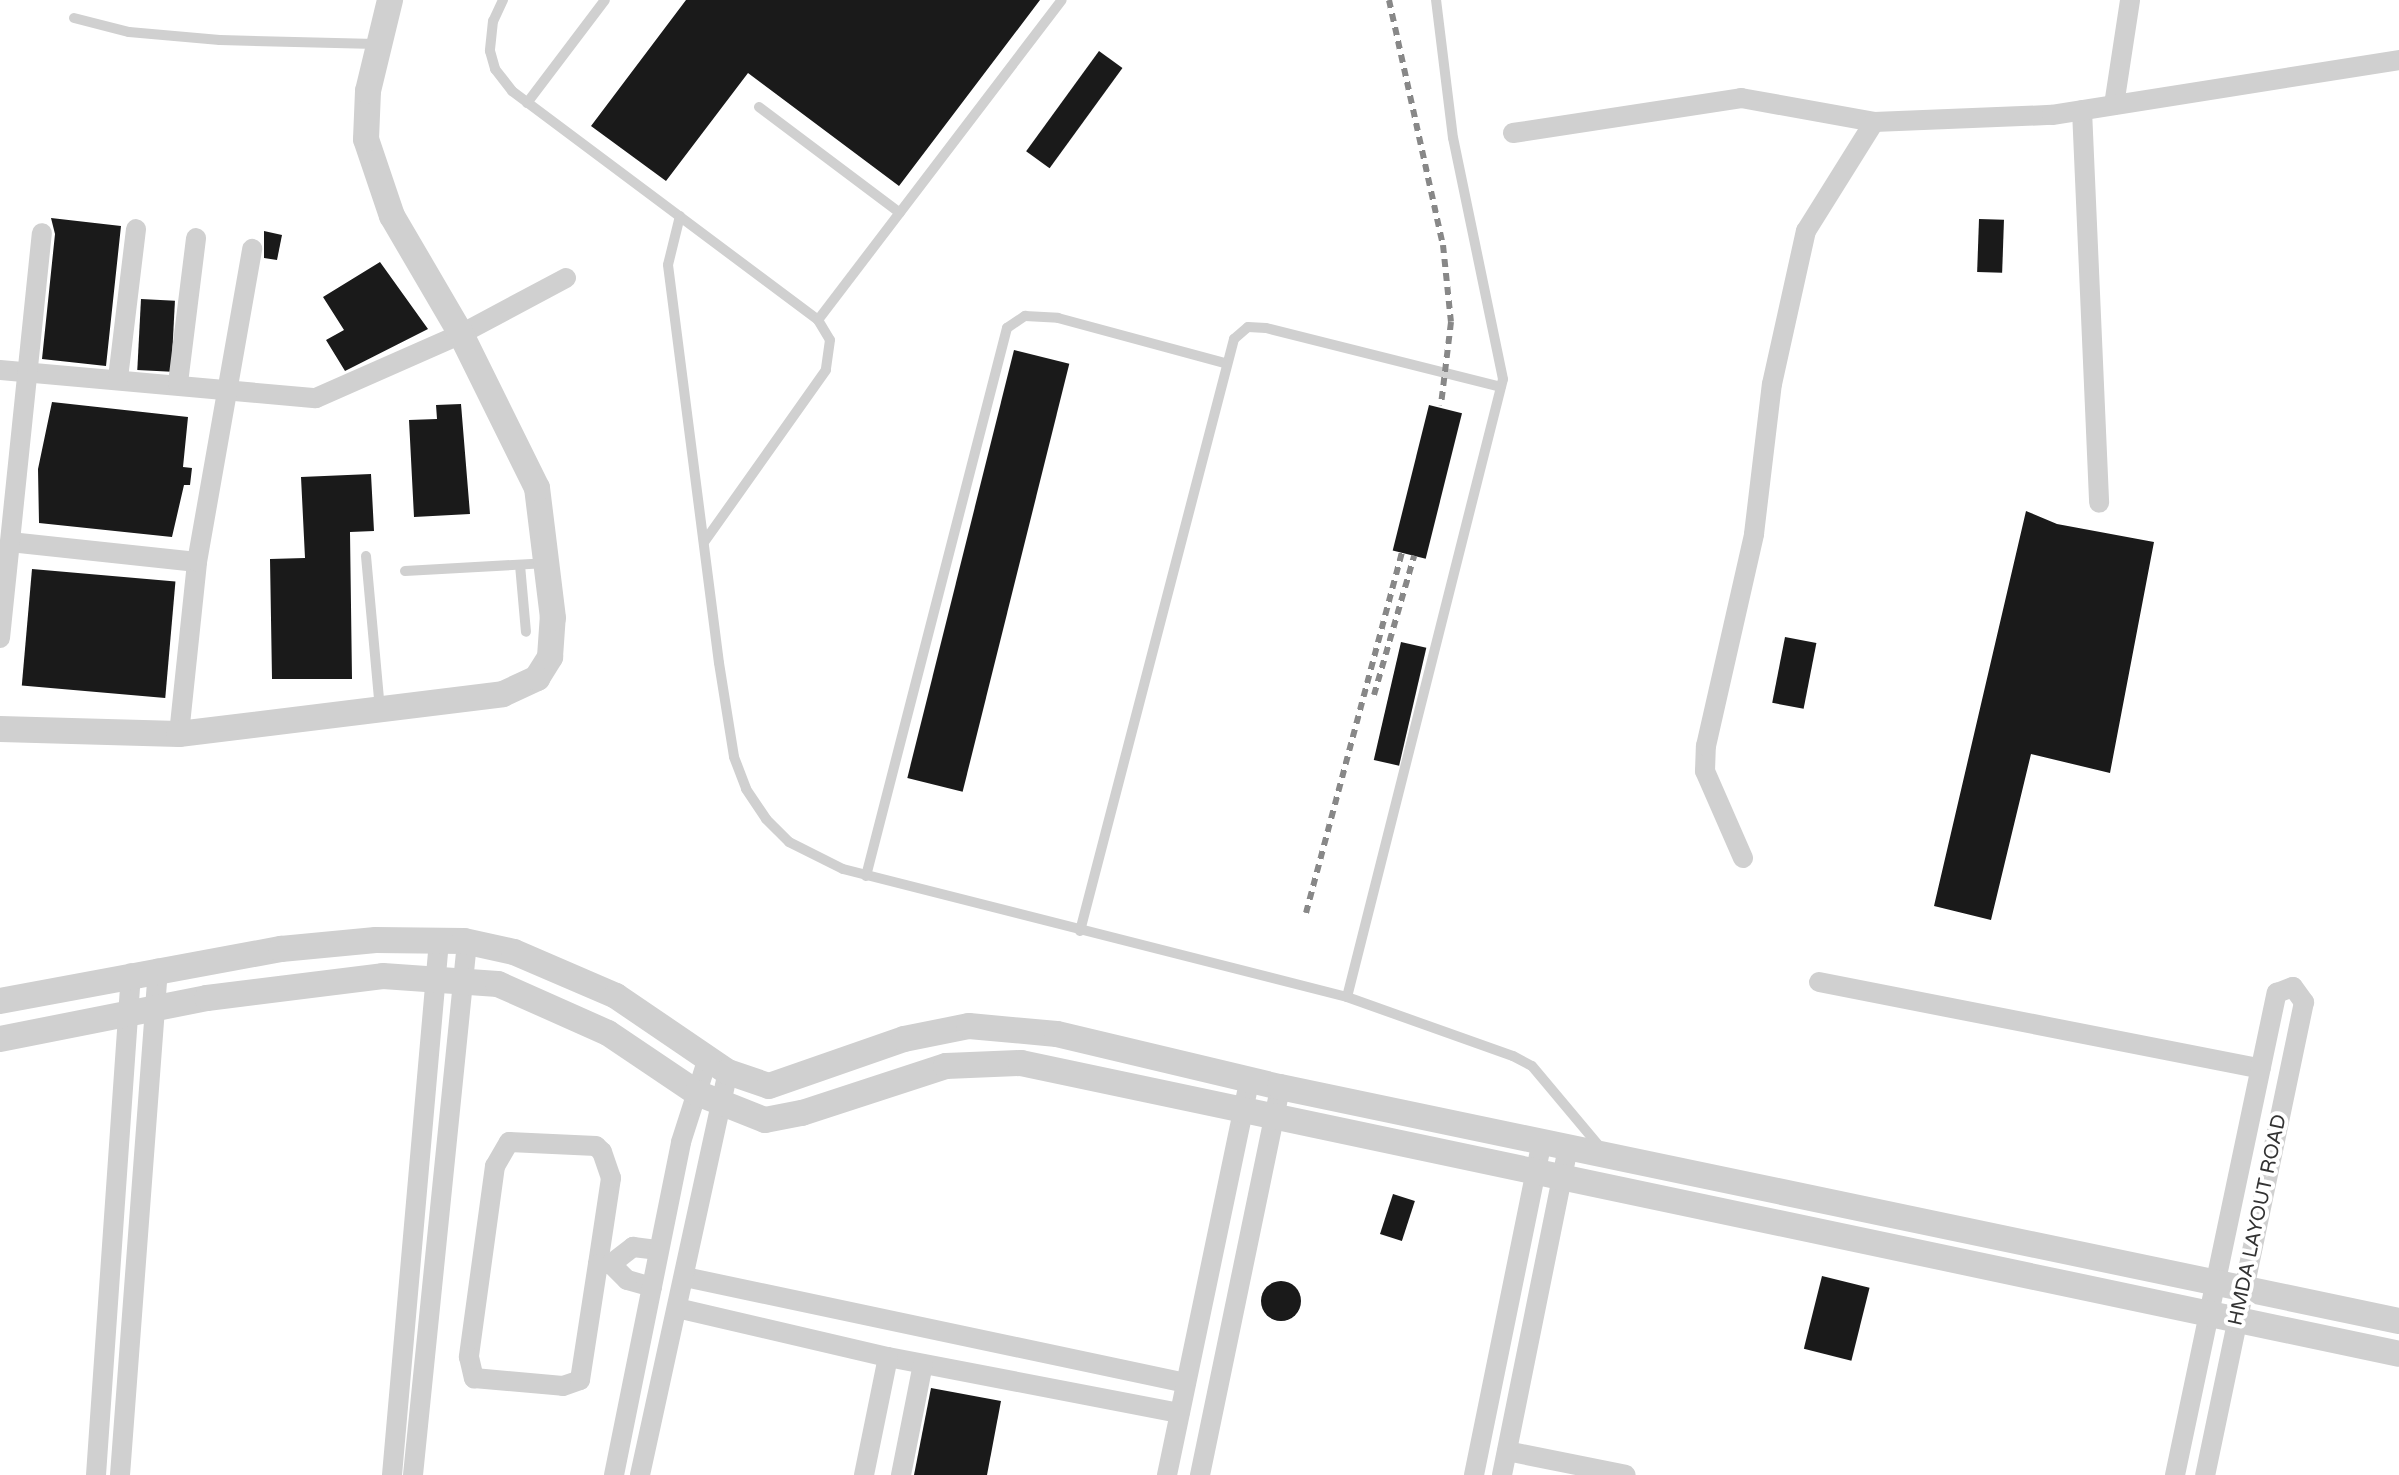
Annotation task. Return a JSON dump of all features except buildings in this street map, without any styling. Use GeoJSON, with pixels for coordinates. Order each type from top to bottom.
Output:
{"type":"FeatureCollection","features":[{"type":"Feature","properties":{"kind":"street"},"geometry":{"type":"LineString","coordinates":[[2114,105],[2130,0]]}},
{"type":"Feature","properties":{"kind":"street"},"geometry":{"type":"LineString","coordinates":[[0,729],[179,734],[503,694],[537,678],[550,657],[548,563],[537,488],[461,334],[392,216],[366,139],[368,91],[387,1]]}},
{"type":"Feature","properties":{"kind":"street"},"geometry":{"type":"LineString","coordinates":[[1513,133],[1741,98],[1874,122],[2082,110],[2399,60]]}},
{"type":"Feature","properties":{"kind":"street"},"geometry":{"type":"LineString","coordinates":[[2082,110],[2099,503]]}},
{"type":"Feature","properties":{"kind":"street"},"geometry":{"type":"LineString","coordinates":[[1743,858],[1705,771],[1706,746],[1754,534],[1772,384],[1806,231],[1874,122]]}},
{"type":"Feature","properties":{"kind":"street"},"geometry":{"type":"LineString","coordinates":[[118,378],[136,229]]}},
{"type":"Feature","properties":{"kind":"street"},"geometry":{"type":"LineString","coordinates":[[0,638],[42,233]]}},
{"type":"Feature","properties":{"kind":"street"},"geometry":{"type":"LineString","coordinates":[[178,383],[196,238]]}},
{"type":"Feature","properties":{"kind":"street"},"geometry":{"type":"LineString","coordinates":[[179,734],[197,562],[252,249]]}},
{"type":"Feature","properties":{"kind":"street"},"geometry":{"type":"LineString","coordinates":[[0,370],[178,383],[316,398],[461,334],[566,278]]}},
{"type":"Feature","properties":{"kind":"street"},"geometry":{"type":"LineString","coordinates":[[10,542],[197,562]]}},
{"type":"Feature","properties":{"kind":"street"},"geometry":{"type":"LineString","coordinates":[[413,1475],[451,979],[439,941]]}},
{"type":"Feature","properties":{"kind":"street"},"geometry":{"type":"LineString","coordinates":[[392,1475],[451,979],[467,942]]}},
{"type":"Feature","properties":{"kind":"street"},"geometry":{"type":"LineString","coordinates":[[0,1001],[158,968],[312,946],[467,942],[514,952],[616,996],[718,1065],[769,1086],[904,1039],[969,1026],[1057,1034],[1280,1087],[2399,1321]]}},
{"type":"Feature","properties":{"kind":"street"},"geometry":{"type":"LineString","coordinates":[[120,1475],[158,968]]}},
{"type":"Feature","properties":{"kind":"street"},"geometry":{"type":"LineString","coordinates":[[96,1475],[131,973]]}},
{"type":"Feature","properties":{"kind":"street"},"geometry":{"type":"LineString","coordinates":[[0,1039],[157,1007],[383,976],[451,979],[525,993],[608,1033],[708,1099],[765,1120],[974,1061],[1046,1067],[1239,1112],[1536,1171],[2399,1354]]}},
{"type":"Feature","properties":{"kind":"street"},"geometry":{"type":"LineString","coordinates":[[1819,982],[2289,1072]]}},
{"type":"Feature","properties":{"kind":"street","name":"HMDA LAYOUT ROAD"},"geometry":{"type":"LineString","coordinates":[[2205,1475],[2303,995],[2293,987],[2277,993],[2261,1069]]}},
{"type":"Feature","properties":{"kind":"street"},"geometry":{"type":"LineString","coordinates":[[614,1475],[659,1250],[718,1065]]}},
{"type":"Feature","properties":{"kind":"street"},"geometry":{"type":"LineString","coordinates":[[2175,1475],[2261,1069]]}},
{"type":"Feature","properties":{"kind":"street"},"geometry":{"type":"LineString","coordinates":[[1167,1475],[1239,1112],[1250,1079]]}},
{"type":"Feature","properties":{"kind":"street"},"geometry":{"type":"LineString","coordinates":[[1200,1475],[1280,1087]]}},
{"type":"Feature","properties":{"kind":"street"},"geometry":{"type":"LineString","coordinates":[[640,1475],[685,1277],[708,1099]]}},
{"type":"Feature","properties":{"kind":"street"},"geometry":{"type":"LineString","coordinates":[[1474,1475],[1542,1141]]}},
{"type":"Feature","properties":{"kind":"street"},"geometry":{"type":"LineString","coordinates":[[604,1264],[611,1178],[602,1152],[596,1146],[509,1142],[495,1166],[469,1357],[474,1378],[563,1386],[580,1380],[604,1264],[633,1247],[659,1250]]}},
{"type":"Feature","properties":{"kind":"street"},"geometry":{"type":"LineString","coordinates":[[1502,1475],[1568,1147]]}},
{"type":"Feature","properties":{"kind":"street"},"geometry":{"type":"LineString","coordinates":[[604,1264],[627,1280],[652,1287]]}},
{"type":"Feature","properties":{"kind":"street"},"geometry":{"type":"LineString","coordinates":[[685,1277],[1186,1383]]}},
{"type":"Feature","properties":{"kind":"street"},"geometry":{"type":"LineString","coordinates":[[677,1308],[888,1357],[1180,1413]]}},
{"type":"Feature","properties":{"kind":"street"},"geometry":{"type":"LineString","coordinates":[[864,1475],[888,1357]]}},
{"type":"Feature","properties":{"kind":"street"},"geometry":{"type":"LineString","coordinates":[[901,1475],[923,1364]]}},
{"type":"Feature","properties":{"kind":"street"},"geometry":{"type":"LineString","coordinates":[[1507,1451],[1626,1475]]}},
{"type":"Feature","properties":{"kind":"lane"},"geometry":{"type":"LineString","coordinates":[[503,0],[493,21],[490,51],[502,81],[527,103],[818,320],[830,340],[826,370],[704,542]]}},
{"type":"Feature","properties":{"kind":"lane"},"geometry":{"type":"LineString","coordinates":[[527,103],[605,0]]}},
{"type":"Feature","properties":{"kind":"lane"},"geometry":{"type":"LineString","coordinates":[[818,320],[1062,0]]}},
{"type":"Feature","properties":{"kind":"lane"},"geometry":{"type":"LineString","coordinates":[[1347,997],[1501,387],[1502,362],[1451,123],[1436,0]]}},
{"type":"Feature","properties":{"kind":"lane"},"geometry":{"type":"LineString","coordinates":[[74,18],[129,32],[220,40],[378,44]]}},
{"type":"Feature","properties":{"kind":"lane"},"geometry":{"type":"LineString","coordinates":[[759,107],[900,213]]}},
{"type":"Feature","properties":{"kind":"lane"},"geometry":{"type":"LineString","coordinates":[[680,216],[668,265],[734,757],[746,789],[789,842],[866,876],[1347,997],[1532,1066],[1607,1156]]}},
{"type":"Feature","properties":{"kind":"lane"},"geometry":{"type":"LineString","coordinates":[[866,876],[1007,328],[1025,316],[1058,318],[1225,363]]}},
{"type":"Feature","properties":{"kind":"lane"},"geometry":{"type":"LineString","coordinates":[[1080,931],[1225,363],[1234,339],[1253,326],[1501,387]]}},
{"type":"Feature","properties":{"kind":"lane"},"geometry":{"type":"LineString","coordinates":[[366,556],[380,709]]}},
{"type":"Feature","properties":{"kind":"lane"},"geometry":{"type":"LineString","coordinates":[[405,571],[548,563]]}},
{"type":"Feature","properties":{"kind":"lane"},"geometry":{"type":"LineString","coordinates":[[520,565],[526,632]]}},
{"type":"Feature","properties":{"kind":"railway"},"geometry":{"type":"LineString","coordinates":[[1389,0],[1443,245],[1451,322],[1441,405]]}},
{"type":"Feature","properties":{"kind":"railway"},"geometry":{"type":"LineString","coordinates":[[1306,913],[1402,552]]}},
{"type":"Feature","properties":{"kind":"railway"},"geometry":{"type":"LineString","coordinates":[[1374,695],[1414,556]]}}]}
